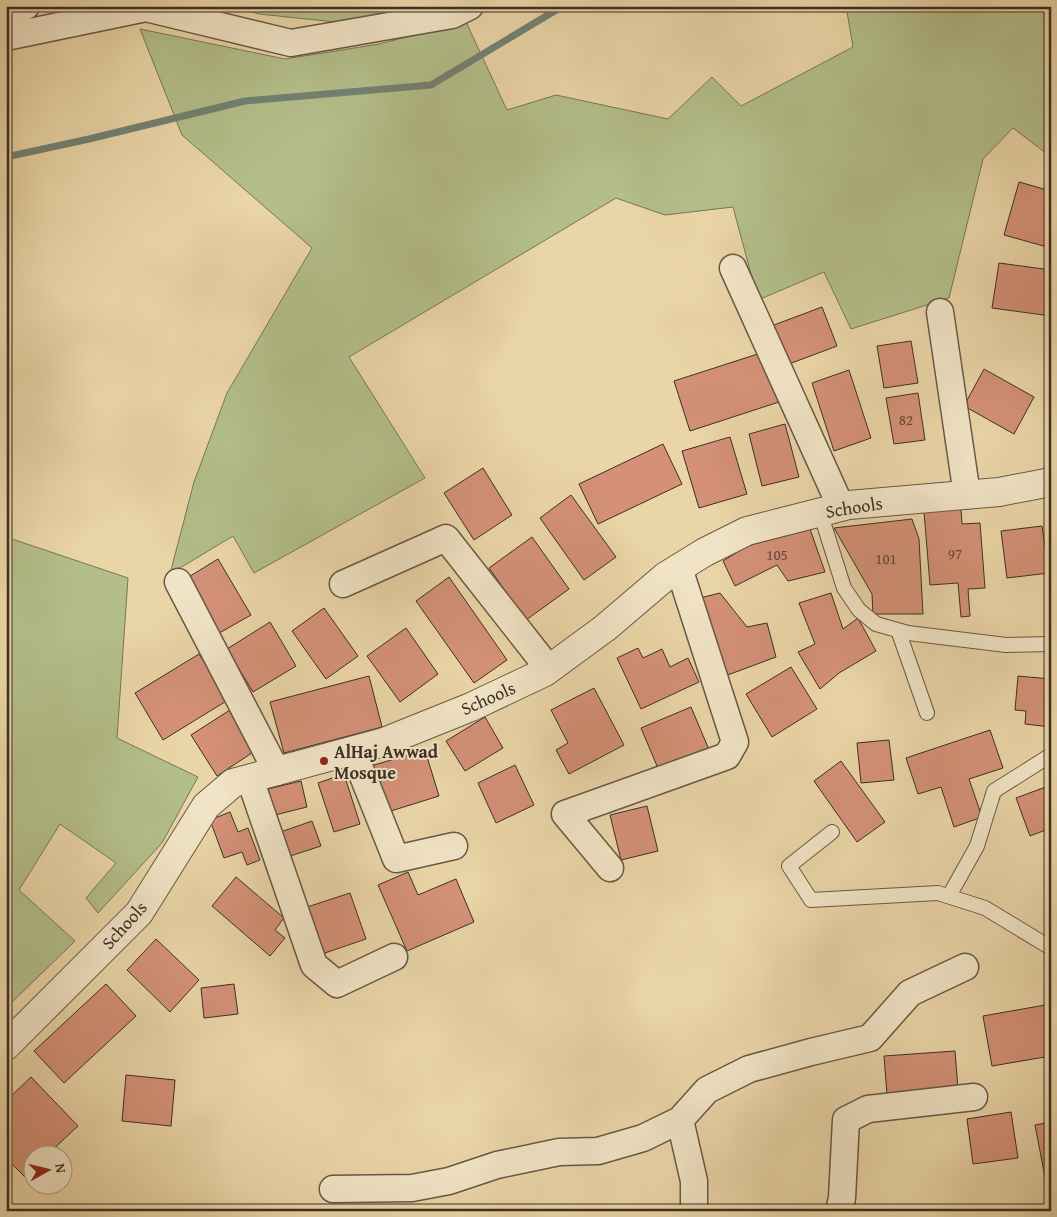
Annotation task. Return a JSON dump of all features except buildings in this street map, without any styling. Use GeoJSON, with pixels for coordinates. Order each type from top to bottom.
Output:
{"type":"FeatureCollection","features":[{"type":"Feature","properties":{"kind":"street"},"geometry":{"type":"LineString","coordinates":[[6,15],[26,6]]}},
{"type":"Feature","properties":{"kind":"street"},"geometry":{"type":"LineString","coordinates":[[6,37],[146,8],[291,43],[452,15],[470,6]]}},
{"type":"Feature","properties":{"kind":"street"},"geometry":{"type":"LineString","coordinates":[[733,268],[830,510]]}},
{"type":"Feature","properties":{"kind":"street"},"geometry":{"type":"LineString","coordinates":[[940,312],[967,494]]}},
{"type":"Feature","properties":{"kind":"street","name":"Schools"},"geometry":{"type":"LineString","coordinates":[[6,1046],[139,913],[206,806],[233,784],[384,742],[471,707],[549,669],[604,628],[666,576],[705,552],[747,531],[830,510],[999,492],[1051,482]]}},
{"type":"Feature","properties":{"kind":"street"},"geometry":{"type":"LineString","coordinates":[[343,584],[446,538],[549,669]]}},
{"type":"Feature","properties":{"kind":"street"},"geometry":{"type":"LineString","coordinates":[[610,868],[565,814],[727,756],[735,742],[679,568]]}},
{"type":"Feature","properties":{"kind":"street"},"geometry":{"type":"LineString","coordinates":[[178,582],[277,772]]}},
{"type":"Feature","properties":{"kind":"street"},"geometry":{"type":"LineString","coordinates":[[353,751],[396,859],[454,846]]}},
{"type":"Feature","properties":{"kind":"street"},"geometry":{"type":"LineString","coordinates":[[250,779],[314,965],[337,984],[394,957]]}},
{"type":"Feature","properties":{"kind":"street"},"geometry":{"type":"LineString","coordinates":[[333,1189],[412,1188],[440,1183],[496,1165],[559,1152],[598,1151],[643,1138],[680,1120],[707,1090],[749,1069],[870,1038],[910,993],[965,967]]}},
{"type":"Feature","properties":{"kind":"street"},"geometry":{"type":"LineString","coordinates":[[839,1211],[842,1198],[846,1120],[868,1109],[974,1097]]}},
{"type":"Feature","properties":{"kind":"street"},"geometry":{"type":"LineString","coordinates":[[680,1120],[694,1181],[694,1211]]}},
{"type":"Feature","properties":{"kind":"lane"},"geometry":{"type":"LineString","coordinates":[[830,510],[844,588],[859,610],[876,624],[908,633],[1006,644],[1051,644]]}},
{"type":"Feature","properties":{"kind":"lane"},"geometry":{"type":"LineString","coordinates":[[898,630],[926,713]]}},
{"type":"Feature","properties":{"kind":"lane"},"geometry":{"type":"LineString","coordinates":[[949,896],[977,846],[994,791],[1051,755]]}},
{"type":"Feature","properties":{"kind":"lane"},"geometry":{"type":"LineString","coordinates":[[832,832],[788,866],[812,900],[938,893],[985,908],[1051,948]]}},
{"type":"Feature","properties":{"kind":"green space"},"geometry":{"type":"Polygon","coordinates":[[[230,6],[454,6],[345,23],[259,14],[230,6]]]}},
{"type":"Feature","properties":{"kind":"green space"},"geometry":{"type":"Polygon","coordinates":[[[846,6],[1051,6],[1051,157],[1013,128],[983,159],[949,298],[851,329],[824,272],[758,300],[733,207],[665,215],[616,198],[349,357],[425,478],[254,573],[233,536],[170,574],[194,482],[227,393],[312,248],[182,135],[140,29],[285,59],[379,44],[466,22],[507,110],[556,95],[668,119],[712,77],[741,106],[853,47],[846,6]]]}},
{"type":"Feature","properties":{"kind":"green space"},"geometry":{"type":"Polygon","coordinates":[[[6,537],[128,578],[117,738],[198,777],[162,843],[98,913],[86,898],[116,863],[60,824],[19,890],[75,941],[6,1008],[6,537]]]}},
{"type":"Feature","properties":{"kind":"waterway"},"geometry":{"type":"LineString","coordinates":[[6,157],[245,101],[431,85],[563,6]]}},
{"type":"Feature","properties":{"kind":"place","name":"AlHaj Awwad Mosque"},"geometry":{"type":"Point","coordinates":[324,761]}}]}
